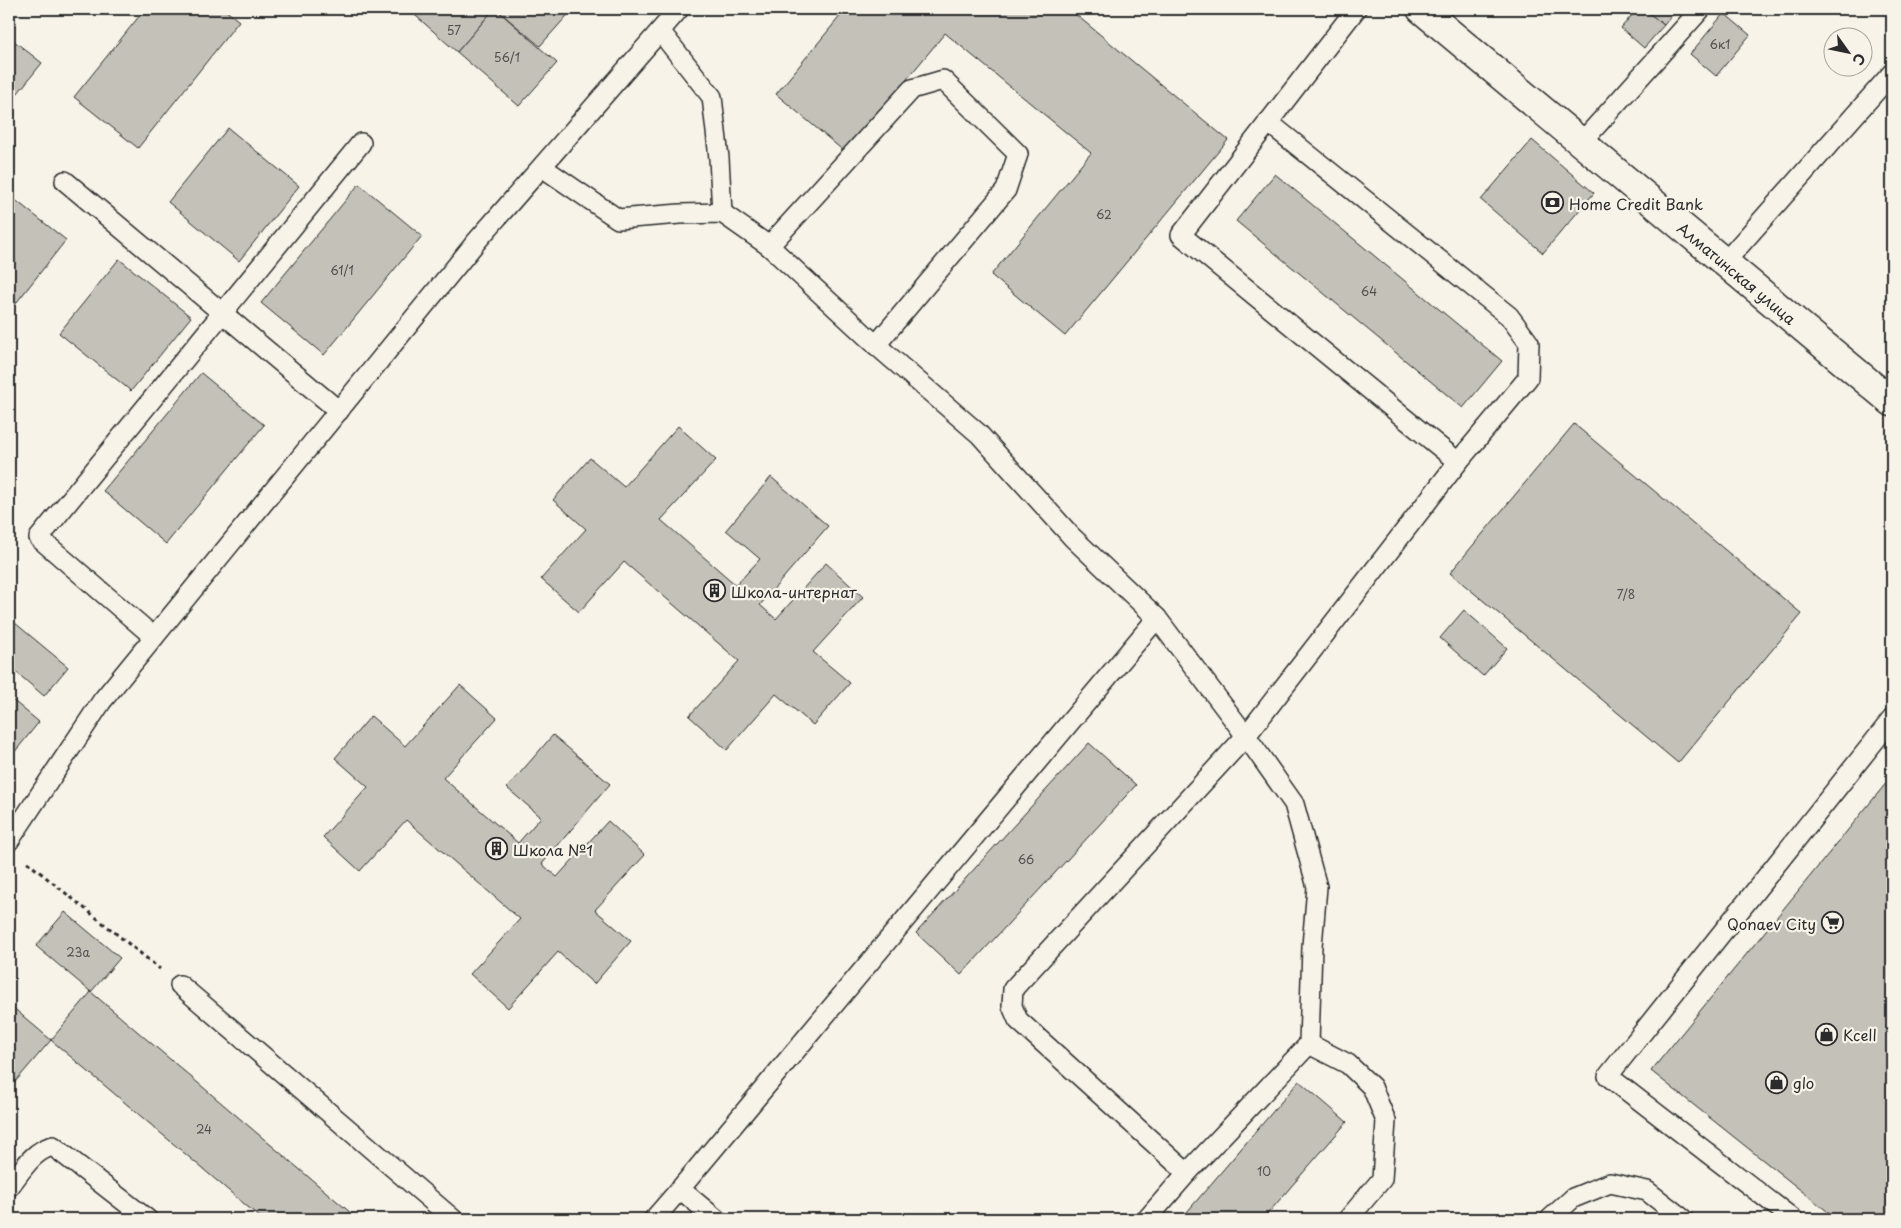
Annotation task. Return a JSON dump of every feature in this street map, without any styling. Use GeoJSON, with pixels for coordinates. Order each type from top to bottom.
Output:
{"type":"FeatureCollection","features":[{"type":"Feature","properties":{"kind":"street","name":"Алматинская улица"},"geometry":{"type":"LineString","coordinates":[[1421,9],[1892,402]]}},
{"type":"Feature","properties":{"kind":"lane"},"geometry":{"type":"LineString","coordinates":[[9,841],[102,700],[476,242],[679,9]]}},
{"type":"Feature","properties":{"kind":"lane"},"geometry":{"type":"LineString","coordinates":[[1356,9],[1181,235],[1458,462]]}},
{"type":"Feature","properties":{"kind":"lane"},"geometry":{"type":"LineString","coordinates":[[1581,143],[1701,9]]}},
{"type":"Feature","properties":{"kind":"lane"},"geometry":{"type":"LineString","coordinates":[[660,31],[712,97],[719,158],[722,214]]}},
{"type":"Feature","properties":{"kind":"lane"},"geometry":{"type":"LineString","coordinates":[[769,246],[912,89],[943,80],[1018,154],[1006,190],[876,345]]}},
{"type":"Feature","properties":{"kind":"lane"},"geometry":{"type":"LineString","coordinates":[[1724,262],[1889,83]]}},
{"type":"Feature","properties":{"kind":"lane"},"geometry":{"type":"LineString","coordinates":[[1187,1173],[1018,1020],[1012,1006],[1013,989],[1246,736],[1458,462],[1528,378],[1529,344],[1509,316],[1268,122]]}},
{"type":"Feature","properties":{"kind":"lane"},"geometry":{"type":"LineString","coordinates":[[154,637],[39,538],[361,143]]}},
{"type":"Feature","properties":{"kind":"lane"},"geometry":{"type":"LineString","coordinates":[[542,167],[618,219],[680,214],[722,214],[769,246],[876,345],[978,434],[1072,537],[1157,618],[1246,736],[1294,804],[1317,887],[1312,946],[1309,1044],[1187,1173],[1147,1219]]}},
{"type":"Feature","properties":{"kind":"lane"},"geometry":{"type":"LineString","coordinates":[[65,181],[339,411]]}},
{"type":"Feature","properties":{"kind":"lane"},"geometry":{"type":"LineString","coordinates":[[654,1219],[1157,618]]}},
{"type":"Feature","properties":{"kind":"lane"},"geometry":{"type":"LineString","coordinates":[[1793,1219],[1608,1076],[1892,719]]}},
{"type":"Feature","properties":{"kind":"lane"},"geometry":{"type":"LineString","coordinates":[[180,985],[454,1219]]}},
{"type":"Feature","properties":{"kind":"lane"},"geometry":{"type":"LineString","coordinates":[[1309,1044],[1348,1064],[1372,1087],[1386,1121],[1382,1179],[1348,1219]]}},
{"type":"Feature","properties":{"kind":"lane"},"geometry":{"type":"LineString","coordinates":[[9,1187],[33,1157],[45,1148],[54,1146],[147,1219]]}},
{"type":"Feature","properties":{"kind":"lane"},"geometry":{"type":"LineString","coordinates":[[1550,1219],[1573,1198],[1610,1183],[1647,1191],[1682,1219]]}},
{"type":"Feature","properties":{"kind":"lane"},"geometry":{"type":"LineString","coordinates":[[680,1189],[716,1219]]}},
{"type":"Feature","properties":{"kind":"path"},"geometry":{"type":"LineString","coordinates":[[24,859],[180,985]]}},
{"type":"Feature","properties":{"kind":"building"},"geometry":{"type":"Polygon","coordinates":[[[145,9],[224,9],[239,21],[138,148],[74,97],[145,9]]]}},
{"type":"Feature","properties":{"kind":"building"},"geometry":{"type":"Polygon","coordinates":[[[408,9],[494,9],[457,52],[408,9]]]}},
{"type":"Feature","properties":{"kind":"building"},"geometry":{"type":"Polygon","coordinates":[[[494,9],[557,63],[519,106],[457,52],[494,9]]]}},
{"type":"Feature","properties":{"kind":"building"},"geometry":{"type":"Polygon","coordinates":[[[496,9],[573,9],[540,46],[496,9]]]}},
{"type":"Feature","properties":{"kind":"building"},"geometry":{"type":"Polygon","coordinates":[[[846,9],[1069,9],[1228,140],[1065,336],[991,275],[1091,153],[945,33],[846,153],[776,94],[846,9]]]}},
{"type":"Feature","properties":{"kind":"building"},"geometry":{"type":"Polygon","coordinates":[[[1637,9],[1644,9],[1664,25],[1644,48],[1621,28],[1637,9]]]}},
{"type":"Feature","properties":{"kind":"building"},"geometry":{"type":"Polygon","coordinates":[[[1644,9],[1677,9],[1664,25],[1644,9]]]}},
{"type":"Feature","properties":{"kind":"building"},"geometry":{"type":"Polygon","coordinates":[[[1724,13],[1750,35],[1716,76],[1690,54],[1724,13]]]}},
{"type":"Feature","properties":{"kind":"building"},"geometry":{"type":"Polygon","coordinates":[[[9,37],[42,63],[9,104],[9,37]]]}},
{"type":"Feature","properties":{"kind":"building"},"geometry":{"type":"Polygon","coordinates":[[[228,128],[299,186],[239,261],[168,202],[228,128]]]}},
{"type":"Feature","properties":{"kind":"building"},"geometry":{"type":"Polygon","coordinates":[[[1532,140],[1594,193],[1543,253],[1481,200],[1532,140]]]}},
{"type":"Feature","properties":{"kind":"building"},"geometry":{"type":"Polygon","coordinates":[[[1275,174],[1502,361],[1463,408],[1236,221],[1275,174]]]}},
{"type":"Feature","properties":{"kind":"building"},"geometry":{"type":"Polygon","coordinates":[[[359,184],[422,236],[324,355],[261,303],[359,184]]]}},
{"type":"Feature","properties":{"kind":"building"},"geometry":{"type":"Polygon","coordinates":[[[9,195],[66,240],[9,312],[9,195]]]}},
{"type":"Feature","properties":{"kind":"building"},"geometry":{"type":"Polygon","coordinates":[[[119,259],[191,317],[131,391],[59,333],[119,259]]]}},
{"type":"Feature","properties":{"kind":"building"},"geometry":{"type":"Polygon","coordinates":[[[201,373],[264,425],[166,544],[103,491],[201,373]]]}},
{"type":"Feature","properties":{"kind":"building"},"geometry":{"type":"Polygon","coordinates":[[[1574,424],[1802,614],[1678,763],[1450,573],[1574,424]]]}},
{"type":"Feature","properties":{"kind":"building","name":"Школа-интернат"},"geometry":{"type":"Polygon","coordinates":[[[678,426],[716,460],[661,520],[736,585],[760,559],[726,530],[771,477],[828,526],[760,605],[776,619],[826,563],[863,597],[813,652],[850,683],[813,725],[776,694],[727,750],[689,716],[739,661],[624,562],[579,612],[541,579],[586,529],[553,500],[590,458],[624,487],[678,426]]]}},
{"type":"Feature","properties":{"kind":"building"},"geometry":{"type":"Polygon","coordinates":[[[1464,610],[1507,648],[1483,676],[1440,638],[1464,610]]]}},
{"type":"Feature","properties":{"kind":"building"},"geometry":{"type":"Polygon","coordinates":[[[9,618],[68,667],[44,696],[9,666],[9,618]]]}},
{"type":"Feature","properties":{"kind":"building","name":"Школа №1"},"geometry":{"type":"Polygon","coordinates":[[[460,685],[497,718],[443,778],[518,843],[541,817],[507,788],[553,735],[610,784],[542,864],[557,877],[608,821],[645,855],[595,910],[631,941],[594,984],[558,952],[508,1008],[470,974],[520,919],[406,820],[360,871],[323,837],[368,787],[335,758],[371,716],[405,746],[460,685]]]}},
{"type":"Feature","properties":{"kind":"building"},"geometry":{"type":"Polygon","coordinates":[[[9,697],[39,722],[9,759],[9,697]]]}},
{"type":"Feature","properties":{"kind":"building"},"geometry":{"type":"Polygon","coordinates":[[[1089,743],[1136,785],[961,975],[916,933],[1089,743]]]}},
{"type":"Feature","properties":{"kind":"building","name":"Qonaev City"},"geometry":{"type":"Polygon","coordinates":[[[1892,776],[1892,1219],[1837,1219],[1651,1071],[1892,776]]]}},
{"type":"Feature","properties":{"kind":"building"},"geometry":{"type":"Polygon","coordinates":[[[65,912],[120,958],[91,992],[36,946],[65,912]]]}},
{"type":"Feature","properties":{"kind":"building"},"geometry":{"type":"Polygon","coordinates":[[[91,992],[358,1219],[262,1219],[51,1040],[91,992]]]}},
{"type":"Feature","properties":{"kind":"building"},"geometry":{"type":"Polygon","coordinates":[[[9,1006],[51,1040],[9,1089],[9,1006]]]}},
{"type":"Feature","properties":{"kind":"building"},"geometry":{"type":"Polygon","coordinates":[[[1299,1081],[1347,1122],[1263,1219],[1181,1219],[1299,1081]]]}},
{"type":"Feature","properties":{"kind":"place","name":"Home Credit Bank"},"geometry":{"type":"Point","coordinates":[1553,203]}},
{"type":"Feature","properties":{"kind":"place","name":"Школа-интернат"},"geometry":{"type":"Point","coordinates":[715,591]}},
{"type":"Feature","properties":{"kind":"place","name":"Школа №1"},"geometry":{"type":"Point","coordinates":[497,849]}},
{"type":"Feature","properties":{"kind":"place","name":"Qonaev City"},"geometry":{"type":"Point","coordinates":[1832,923]}},
{"type":"Feature","properties":{"kind":"place","name":"Kcell"},"geometry":{"type":"Point","coordinates":[1827,1034]}},
{"type":"Feature","properties":{"kind":"place","name":"glo"},"geometry":{"type":"Point","coordinates":[1777,1082]}}]}
